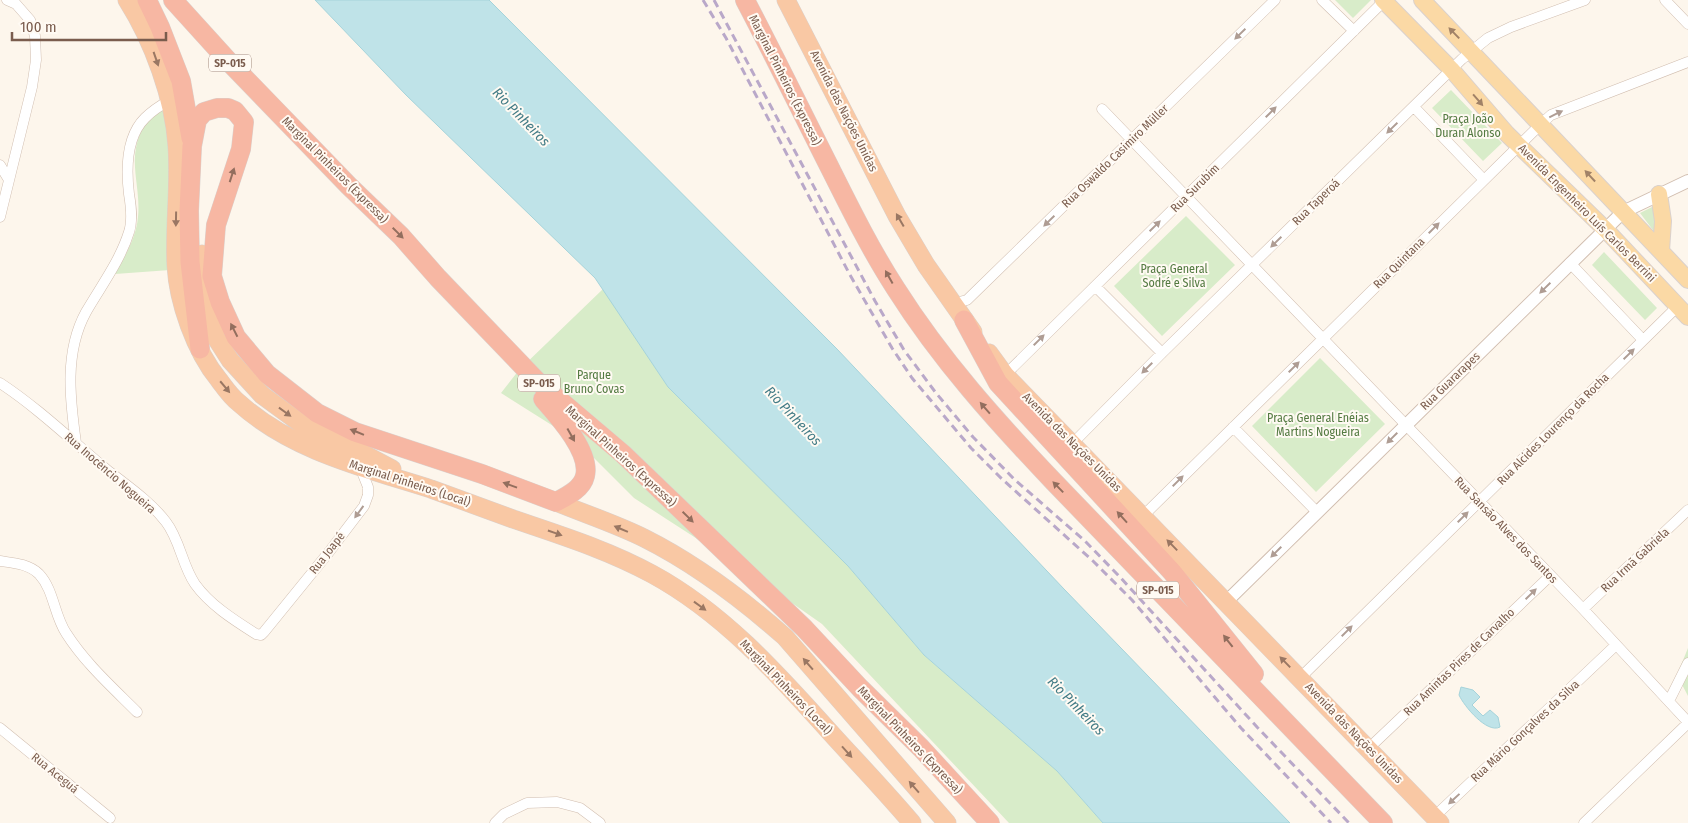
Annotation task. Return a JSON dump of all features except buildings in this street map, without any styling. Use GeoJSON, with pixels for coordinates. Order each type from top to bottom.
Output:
{"type":"FeatureCollection","features":[{"type":"Feature","properties":{"kind":"highway","name":"Marginal Pinheiros (Local)"},"geometry":{"type":"LineString","coordinates":[[127,0],[150,44],[170,100],[177,145],[176,266],[182,302],[194,338],[200,349],[215,375],[237,402],[259,419],[288,437],[334,458],[561,535],[610,554],[653,575],[678,590],[714,616],[755,652],[912,823]]}},
{"type":"Feature","properties":{"kind":"highway"},"geometry":{"type":"LineString","coordinates":[[146,0],[160,27],[181,82],[192,146]]}},
{"type":"Feature","properties":{"kind":"highway","name":"Marginal Pinheiros (Expressa)"},"geometry":{"type":"LineString","coordinates":[[173,0],[231,64],[349,186],[401,236],[510,354],[537,381],[623,454],[804,628],[860,688],[921,748],[990,823]]}},
{"type":"Feature","properties":{"kind":"highway","name":"Marginal Pinheiros (Expressa)"},"geometry":{"type":"LineString","coordinates":[[745,0],[853,213],[895,288],[962,381],[1008,434],[1383,823]]}},
{"type":"Feature","properties":{"kind":"highway","name":"Avenida das Nações Unidas"},"geometry":{"type":"LineString","coordinates":[[786,0],[897,216],[926,265],[1005,375],[1437,820]]}},
{"type":"Feature","properties":{"kind":"highway"},"geometry":{"type":"LineString","coordinates":[[200,349],[190,262],[189,210],[192,146],[197,120],[204,112],[217,108],[228,108],[236,111],[244,122],[241,149],[216,225],[212,276]]}},
{"type":"Feature","properties":{"kind":"highway"},"geometry":{"type":"LineString","coordinates":[[202,254],[212,276],[220,302],[236,337],[267,374],[317,413],[355,432],[482,474],[644,538],[704,573],[755,611],[784,637],[947,823]]}},
{"type":"Feature","properties":{"kind":"highway"},"geometry":{"type":"LineString","coordinates":[[202,254],[202,273],[216,338],[230,360],[262,395],[307,428],[358,451],[426,488]]}},
{"type":"Feature","properties":{"kind":"highway"},"geometry":{"type":"LineString","coordinates":[[964,320],[998,383],[1172,572],[1257,679],[1298,736]]}},
{"type":"Feature","properties":{"kind":"highway"},"geometry":{"type":"LineString","coordinates":[[510,354],[538,394],[564,422],[585,462],[585,477],[578,488],[556,502]]}},
{"type":"Feature","properties":{"kind":"main road","name":"Avenida Engenheiro Luís Carlos Berrini"},"geometry":{"type":"LineString","coordinates":[[1383,0],[1451,69],[1519,145],[1605,229],[1683,312]]}},
{"type":"Feature","properties":{"kind":"main road","name":"Avenida Engenheiro Luís Carlos Berrini"},"geometry":{"type":"LineString","coordinates":[[1422,0],[1688,280]]}},
{"type":"Feature","properties":{"kind":"main road"},"geometry":{"type":"LineString","coordinates":[[1660,194],[1663,221],[1661,251]]}},
{"type":"Feature","properties":{"kind":"street"},"geometry":{"type":"LineString","coordinates":[[0,217],[32,87],[36,60],[35,36],[30,20],[20,8],[7,0]]}},
{"type":"Feature","properties":{"kind":"street","name":"Rua Oswaldo Casimiro Müller"},"geometry":{"type":"LineString","coordinates":[[950,300],[959,302],[967,300],[1275,0]]}},
{"type":"Feature","properties":{"kind":"street"},"geometry":{"type":"LineString","coordinates":[[1322,0],[1354,31]]}},
{"type":"Feature","properties":{"kind":"street","name":"Rua Surubim"},"geometry":{"type":"LineString","coordinates":[[1005,375],[1354,31],[1383,0]]}},
{"type":"Feature","properties":{"kind":"street","name":"Rua Taperoá"},"geometry":{"type":"LineString","coordinates":[[1073,443],[1451,69],[1488,38],[1511,27],[1585,0]]}},
{"type":"Feature","properties":{"kind":"street"},"geometry":{"type":"LineString","coordinates":[[1665,0],[1688,24]]}},
{"type":"Feature","properties":{"kind":"street","name":"Rua Quintana"},"geometry":{"type":"LineString","coordinates":[[1143,516],[1551,115],[1688,62]]}},
{"type":"Feature","properties":{"kind":"street"},"geometry":{"type":"LineString","coordinates":[[76,443],[71,389],[71,356],[75,336],[85,313],[108,278],[123,249],[130,229],[131,209],[128,162],[131,144],[137,128],[144,119],[170,100]]}},
{"type":"Feature","properties":{"kind":"street"},"geometry":{"type":"LineString","coordinates":[[1414,107],[1484,180]]}},
{"type":"Feature","properties":{"kind":"street","name":"Rua Sansão Alves dos Santos"},"geometry":{"type":"LineString","coordinates":[[1102,109],[1583,609],[1688,723]]}},
{"type":"Feature","properties":{"kind":"street"},"geometry":{"type":"LineString","coordinates":[[0,166],[9,180]]}},
{"type":"Feature","properties":{"kind":"street","name":"Rua Guararapes"},"geometry":{"type":"LineString","coordinates":[[1227,602],[1405,424],[1623,212],[1688,181]]}},
{"type":"Feature","properties":{"kind":"street"},"geometry":{"type":"LineString","coordinates":[[1570,263],[1643,340]]}},
{"type":"Feature","properties":{"kind":"street"},"geometry":{"type":"LineString","coordinates":[[1095,286],[1162,353]]}},
{"type":"Feature","properties":{"kind":"street","name":"Rua Alcides Lourenço da Rocha"},"geometry":{"type":"LineString","coordinates":[[1300,678],[1643,340],[1683,312]]}},
{"type":"Feature","properties":{"kind":"street","name":"Rua Inocêncio Nogueira"},"geometry":{"type":"LineString","coordinates":[[0,383],[142,498],[166,522],[194,583],[230,618],[256,634],[261,635],[264,632]]}},
{"type":"Feature","properties":{"kind":"street"},"geometry":{"type":"LineString","coordinates":[[1233,426],[1317,512]]}},
{"type":"Feature","properties":{"kind":"street","name":"Rua Joapé"},"geometry":{"type":"LineString","coordinates":[[264,632],[364,506],[368,495],[368,487],[360,467]]}},
{"type":"Feature","properties":{"kind":"street","name":"Rua Irmã Gabriela"},"geometry":{"type":"LineString","coordinates":[[1583,609],[1688,510]]}},
{"type":"Feature","properties":{"kind":"street"},"geometry":{"type":"LineString","coordinates":[[0,561],[25,566],[34,570],[40,576],[46,584],[65,632],[99,675],[137,712]]}},
{"type":"Feature","properties":{"kind":"street","name":"Rua Amintas Pires de Carvalho"},"geometry":{"type":"LineString","coordinates":[[1368,748],[1550,576]]}},
{"type":"Feature","properties":{"kind":"street","name":"Rua Mário Gonçalves da Silva"},"geometry":{"type":"LineString","coordinates":[[1437,820],[1616,645]]}},
{"type":"Feature","properties":{"kind":"street"},"geometry":{"type":"LineString","coordinates":[[1669,701],[1688,663]]}},
{"type":"Feature","properties":{"kind":"street"},"geometry":{"type":"LineString","coordinates":[[1584,823],[1688,723]]}},
{"type":"Feature","properties":{"kind":"street","name":"Rua Aceguá"},"geometry":{"type":"LineString","coordinates":[[0,728],[110,818]]}},
{"type":"Feature","properties":{"kind":"street"},"geometry":{"type":"LineString","coordinates":[[495,823],[504,814],[527,803],[558,802],[580,808],[600,823]]}},
{"type":"Feature","properties":{"kind":"green space"},"geometry":{"type":"Polygon","coordinates":[[[1335,0],[1371,0],[1353,18],[1335,0]]]}},
{"type":"Feature","properties":{"kind":"green space","name":"Praça João Duran Alonso"},"geometry":{"type":"Polygon","coordinates":[[[1451,90],[1502,143],[1483,161],[1432,108],[1451,90]]]}},
{"type":"Feature","properties":{"kind":"green space"},"geometry":{"type":"Polygon","coordinates":[[[163,109],[169,129],[170,270],[115,274],[130,247],[137,225],[138,206],[135,155],[140,134],[145,123],[163,109]]]}},
{"type":"Feature","properties":{"kind":"green space"},"geometry":{"type":"Polygon","coordinates":[[[1658,204],[1656,234],[1640,213],[1658,204]]]}},
{"type":"Feature","properties":{"kind":"green space","name":"Praça General Sodré e Silva"},"geometry":{"type":"Polygon","coordinates":[[[1186,216],[1235,265],[1162,336],[1114,286],[1186,216]]]}},
{"type":"Feature","properties":{"kind":"green space"},"geometry":{"type":"Polygon","coordinates":[[[1604,252],[1657,308],[1645,320],[1592,265],[1604,252]]]}},
{"type":"Feature","properties":{"kind":"green space","name":"Parque Bruno Covas"},"geometry":{"type":"Polygon","coordinates":[[[603,289],[668,387],[848,566],[924,655],[1057,771],[1103,823],[1009,823],[822,624],[739,566],[634,498],[577,441],[501,393],[519,370],[603,289]]]}},
{"type":"Feature","properties":{"kind":"green space","name":"Praça General Enéias Martins Nogueira"},"geometry":{"type":"Polygon","coordinates":[[[1320,358],[1385,424],[1316,492],[1252,426],[1320,358]]]}},
{"type":"Feature","properties":{"kind":"green space"},"geometry":{"type":"Polygon","coordinates":[[[1688,648],[1688,696],[1677,675],[1688,648]]]}},
{"type":"Feature","properties":{"kind":"water","name":"Rio Pinheiros"},"geometry":{"type":"Polygon","coordinates":[[[315,0],[489,0],[837,349],[1064,589],[1290,823],[1103,823],[1057,771],[924,655],[848,566],[668,387],[595,278],[406,95],[315,0]]]}},
{"type":"Feature","properties":{"kind":"water"},"geometry":{"type":"Polygon","coordinates":[[[1461,687],[1473,690],[1480,697],[1472,705],[1483,716],[1490,710],[1498,717],[1500,727],[1489,726],[1476,718],[1459,695],[1461,687]]]}},
{"type":"Feature","properties":{"kind":"railway"},"geometry":{"type":"LineString","coordinates":[[703,0],[726,38],[850,275],[892,348],[912,378],[971,448],[1002,479],[1093,561],[1132,600],[1241,728],[1331,823]]}},
{"type":"Feature","properties":{"kind":"railway"},"geometry":{"type":"LineString","coordinates":[[714,0],[875,301],[904,350],[936,393],[973,437],[1015,480],[1085,541],[1119,576],[1257,727],[1349,823]]}}]}
